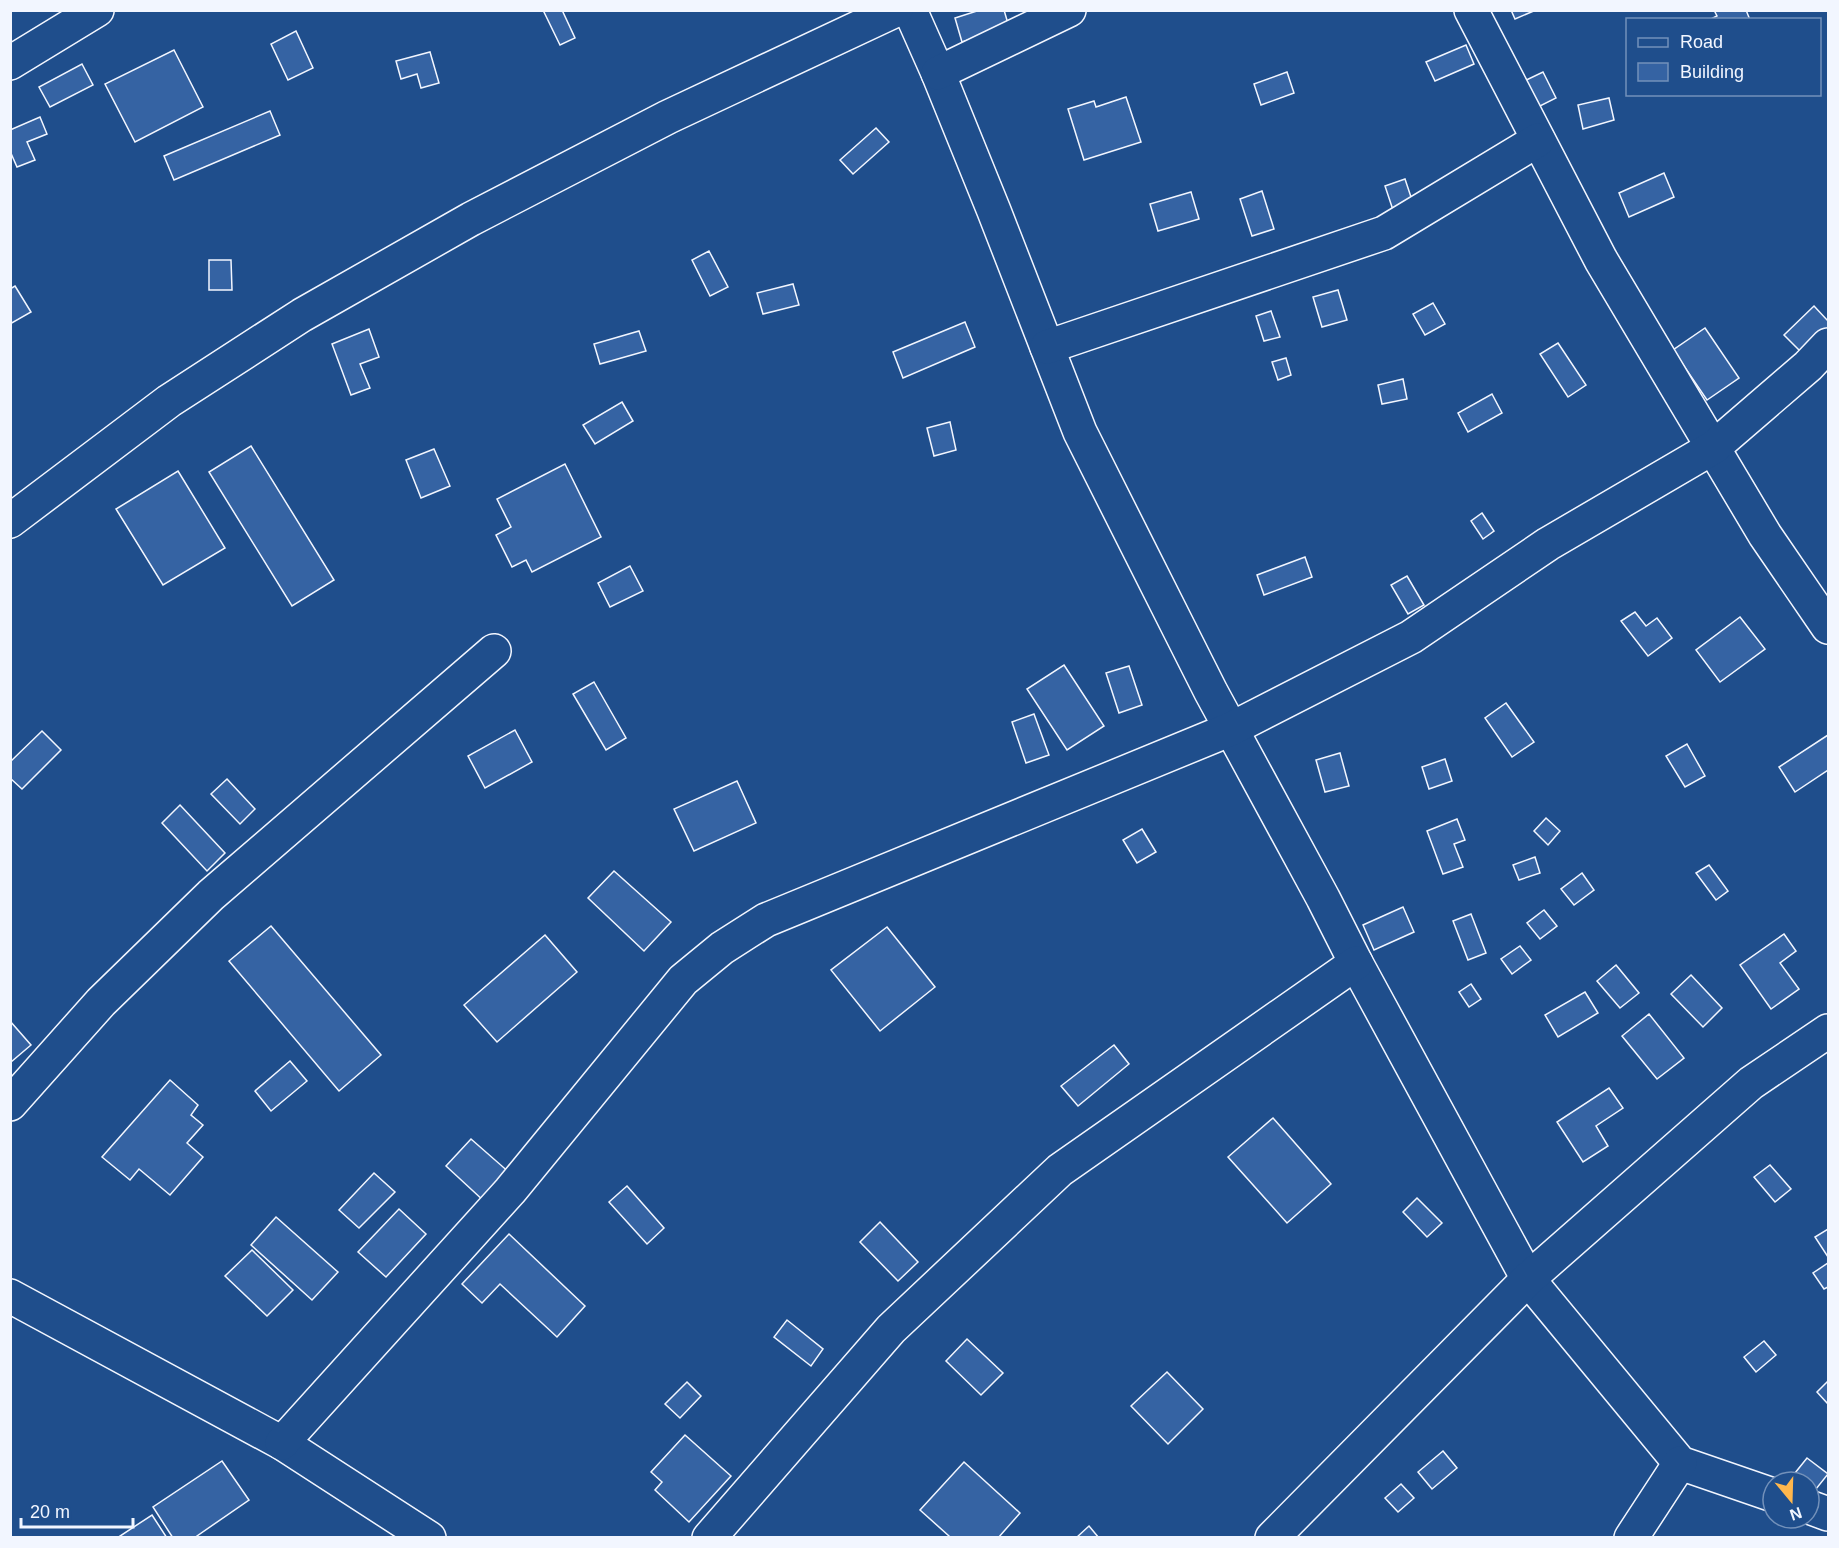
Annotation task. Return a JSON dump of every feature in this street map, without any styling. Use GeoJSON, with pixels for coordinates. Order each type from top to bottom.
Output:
{"type":"FeatureCollection","features":[{"type":"Feature","properties":{"kind":"street"},"geometry":{"type":"LineString","coordinates":[[10,63],[96,10]]}},
{"type":"Feature","properties":{"kind":"street"},"geometry":{"type":"LineString","coordinates":[[10,521],[169,401],[302,315],[471,219],[658,122],[896,10]]}},
{"type":"Feature","properties":{"kind":"street"},"geometry":{"type":"LineString","coordinates":[[910,10],[938,73],[1080,432],[1231,729],[1528,1279],[1680,1464],[1761,1491]]}},
{"type":"Feature","properties":{"kind":"street"},"geometry":{"type":"LineString","coordinates":[[938,73],[1069,10]]}},
{"type":"Feature","properties":{"kind":"street"},"geometry":{"type":"LineString","coordinates":[[1471,10],[1601,261],[1765,535],[1828,627]]}},
{"type":"Feature","properties":{"kind":"street"},"geometry":{"type":"LineString","coordinates":[[1047,347],[1384,233],[1538,140]]}},
{"type":"Feature","properties":{"kind":"street"},"geometry":{"type":"LineString","coordinates":[[282,1443],[510,1191],[683,980],[722,948],[766,921],[1231,729],[1411,637],[1548,544],[1714,447],[1808,366],[1828,345]]}},
{"type":"Feature","properties":{"kind":"street"},"geometry":{"type":"LineString","coordinates":[[10,1104],[101,1002],[211,895],[494,651]]}},
{"type":"Feature","properties":{"kind":"street"},"geometry":{"type":"LineString","coordinates":[[709,1538],[891,1329],[1060,1170],[1356,963]]}},
{"type":"Feature","properties":{"kind":"street"},"geometry":{"type":"LineString","coordinates":[[1272,1538],[1528,1279],[1751,1083],[1828,1031]]}},
{"type":"Feature","properties":{"kind":"street"},"geometry":{"type":"LineString","coordinates":[[10,1296],[282,1443],[429,1538]]}},
{"type":"Feature","properties":{"kind":"street"},"geometry":{"type":"LineString","coordinates":[[1630,1538],[1680,1464]]}},
{"type":"Feature","properties":{"kind":"building"},"geometry":{"type":"Polygon","coordinates":[[[543,10],[562,10],[575,38],[560,45],[543,10]]]}},
{"type":"Feature","properties":{"kind":"building"},"geometry":{"type":"Polygon","coordinates":[[[980,10],[1004,10],[1009,27],[962,42],[955,18],[980,10]]]}},
{"type":"Feature","properties":{"kind":"building"},"geometry":{"type":"Polygon","coordinates":[[[1511,10],[1536,10],[1515,19],[1511,10]]]}},
{"type":"Feature","properties":{"kind":"building"},"geometry":{"type":"Polygon","coordinates":[[[1714,10],[1746,10],[1749,18],[1713,18],[1717,16],[1714,10]]]}},
{"type":"Feature","properties":{"kind":"building"},"geometry":{"type":"Polygon","coordinates":[[[296,31],[313,68],[288,80],[271,44],[296,31]]]}},
{"type":"Feature","properties":{"kind":"building"},"geometry":{"type":"Polygon","coordinates":[[[1466,45],[1474,64],[1435,81],[1426,62],[1466,45]]]}},
{"type":"Feature","properties":{"kind":"building"},"geometry":{"type":"Polygon","coordinates":[[[174,50],[203,107],[135,142],[105,84],[174,50]]]}},
{"type":"Feature","properties":{"kind":"building"},"geometry":{"type":"Polygon","coordinates":[[[430,52],[439,83],[421,88],[417,74],[401,79],[396,61],[430,52]]]}},
{"type":"Feature","properties":{"kind":"building"},"geometry":{"type":"Polygon","coordinates":[[[82,64],[93,85],[50,107],[39,87],[82,64]]]}},
{"type":"Feature","properties":{"kind":"building"},"geometry":{"type":"Polygon","coordinates":[[[1287,72],[1294,93],[1261,105],[1254,84],[1287,72]]]}},
{"type":"Feature","properties":{"kind":"building"},"geometry":{"type":"Polygon","coordinates":[[[1543,72],[1556,98],[1536,108],[1522,82],[1543,72]]]}},
{"type":"Feature","properties":{"kind":"building"},"geometry":{"type":"Polygon","coordinates":[[[1126,97],[1141,142],[1084,160],[1068,109],[1094,101],[1096,107],[1126,97]]]}},
{"type":"Feature","properties":{"kind":"building"},"geometry":{"type":"Polygon","coordinates":[[[1609,98],[1614,120],[1583,129],[1578,105],[1609,98]]]}},
{"type":"Feature","properties":{"kind":"building"},"geometry":{"type":"Polygon","coordinates":[[[270,111],[280,135],[174,180],[164,156],[270,111]]]}},
{"type":"Feature","properties":{"kind":"building"},"geometry":{"type":"Polygon","coordinates":[[[40,117],[47,134],[27,142],[35,160],[17,167],[10,151],[10,130],[40,117]]]}},
{"type":"Feature","properties":{"kind":"building"},"geometry":{"type":"Polygon","coordinates":[[[876,128],[889,142],[853,174],[840,160],[876,128]]]}},
{"type":"Feature","properties":{"kind":"building"},"geometry":{"type":"Polygon","coordinates":[[[1664,173],[1674,197],[1629,217],[1619,193],[1664,173]]]}},
{"type":"Feature","properties":{"kind":"building"},"geometry":{"type":"Polygon","coordinates":[[[1405,179],[1415,209],[1395,216],[1385,186],[1405,179]]]}},
{"type":"Feature","properties":{"kind":"building"},"geometry":{"type":"Polygon","coordinates":[[[1262,191],[1274,229],[1252,236],[1240,199],[1262,191]]]}},
{"type":"Feature","properties":{"kind":"building"},"geometry":{"type":"Polygon","coordinates":[[[1191,192],[1199,219],[1158,231],[1150,204],[1191,192]]]}},
{"type":"Feature","properties":{"kind":"building"},"geometry":{"type":"Polygon","coordinates":[[[709,251],[728,287],[710,296],[692,260],[709,251]]]}},
{"type":"Feature","properties":{"kind":"building"},"geometry":{"type":"Polygon","coordinates":[[[209,260],[231,260],[232,290],[209,290],[209,260]]]}},
{"type":"Feature","properties":{"kind":"building"},"geometry":{"type":"Polygon","coordinates":[[[793,284],[799,305],[763,314],[757,293],[793,284]]]}},
{"type":"Feature","properties":{"kind":"building"},"geometry":{"type":"Polygon","coordinates":[[[15,286],[31,312],[10,324],[10,289],[15,286]]]}},
{"type":"Feature","properties":{"kind":"building"},"geometry":{"type":"Polygon","coordinates":[[[1338,290],[1347,320],[1322,327],[1313,297],[1338,290]]]}},
{"type":"Feature","properties":{"kind":"building"},"geometry":{"type":"Polygon","coordinates":[[[1433,303],[1445,324],[1425,335],[1413,314],[1433,303]]]}},
{"type":"Feature","properties":{"kind":"building"},"geometry":{"type":"Polygon","coordinates":[[[1814,306],[1828,321],[1828,329],[1803,354],[1784,335],[1814,306]]]}},
{"type":"Feature","properties":{"kind":"building"},"geometry":{"type":"Polygon","coordinates":[[[1271,311],[1280,337],[1264,341],[1256,316],[1271,311]]]}},
{"type":"Feature","properties":{"kind":"building"},"geometry":{"type":"Polygon","coordinates":[[[965,322],[975,347],[903,378],[893,352],[965,322]]]}},
{"type":"Feature","properties":{"kind":"building"},"geometry":{"type":"Polygon","coordinates":[[[1705,328],[1739,378],[1707,400],[1673,350],[1705,328]]]}},
{"type":"Feature","properties":{"kind":"building"},"geometry":{"type":"Polygon","coordinates":[[[369,329],[379,357],[360,364],[370,388],[351,395],[332,344],[369,329]]]}},
{"type":"Feature","properties":{"kind":"building"},"geometry":{"type":"Polygon","coordinates":[[[639,331],[646,351],[600,364],[594,344],[639,331]]]}},
{"type":"Feature","properties":{"kind":"building"},"geometry":{"type":"Polygon","coordinates":[[[1558,343],[1586,385],[1568,397],[1540,354],[1558,343]]]}},
{"type":"Feature","properties":{"kind":"building"},"geometry":{"type":"Polygon","coordinates":[[[1286,358],[1291,375],[1278,380],[1272,362],[1286,358]]]}},
{"type":"Feature","properties":{"kind":"building"},"geometry":{"type":"Polygon","coordinates":[[[1403,379],[1407,399],[1382,404],[1378,385],[1403,379]]]}},
{"type":"Feature","properties":{"kind":"building"},"geometry":{"type":"Polygon","coordinates":[[[1492,394],[1502,413],[1468,432],[1458,413],[1492,394]]]}},
{"type":"Feature","properties":{"kind":"building"},"geometry":{"type":"Polygon","coordinates":[[[622,402],[633,421],[595,444],[583,425],[622,402]]]}},
{"type":"Feature","properties":{"kind":"building"},"geometry":{"type":"Polygon","coordinates":[[[950,422],[956,450],[934,456],[927,428],[950,422]]]}},
{"type":"Feature","properties":{"kind":"building"},"geometry":{"type":"Polygon","coordinates":[[[251,446],[334,580],[292,606],[209,472],[251,446]]]}},
{"type":"Feature","properties":{"kind":"building"},"geometry":{"type":"Polygon","coordinates":[[[434,449],[450,486],[421,498],[406,460],[434,449]]]}},
{"type":"Feature","properties":{"kind":"building"},"geometry":{"type":"Polygon","coordinates":[[[565,464],[601,537],[532,572],[526,560],[512,567],[496,535],[511,527],[497,499],[565,464]]]}},
{"type":"Feature","properties":{"kind":"building"},"geometry":{"type":"Polygon","coordinates":[[[178,471],[225,548],[163,585],[116,509],[178,471]]]}},
{"type":"Feature","properties":{"kind":"building"},"geometry":{"type":"Polygon","coordinates":[[[1482,513],[1494,531],[1483,539],[1471,521],[1482,513]]]}},
{"type":"Feature","properties":{"kind":"building"},"geometry":{"type":"Polygon","coordinates":[[[1305,557],[1312,577],[1264,595],[1257,575],[1305,557]]]}},
{"type":"Feature","properties":{"kind":"building"},"geometry":{"type":"Polygon","coordinates":[[[630,566],[643,591],[610,607],[598,583],[630,566]]]}},
{"type":"Feature","properties":{"kind":"building"},"geometry":{"type":"Polygon","coordinates":[[[1407,576],[1424,605],[1408,614],[1391,585],[1407,576]]]}},
{"type":"Feature","properties":{"kind":"building"},"geometry":{"type":"Polygon","coordinates":[[[1635,612],[1646,626],[1657,618],[1672,638],[1648,656],[1621,621],[1635,612]]]}},
{"type":"Feature","properties":{"kind":"building"},"geometry":{"type":"Polygon","coordinates":[[[1740,617],[1765,649],[1720,682],[1696,650],[1740,617]]]}},
{"type":"Feature","properties":{"kind":"building"},"geometry":{"type":"Polygon","coordinates":[[[1064,665],[1104,726],[1067,750],[1027,689],[1064,665]]]}},
{"type":"Feature","properties":{"kind":"building"},"geometry":{"type":"Polygon","coordinates":[[[1129,666],[1142,705],[1119,713],[1106,673],[1129,666]]]}},
{"type":"Feature","properties":{"kind":"building"},"geometry":{"type":"Polygon","coordinates":[[[594,682],[626,738],[606,750],[573,694],[594,682]]]}},
{"type":"Feature","properties":{"kind":"building"},"geometry":{"type":"Polygon","coordinates":[[[1506,703],[1534,742],[1512,757],[1485,718],[1506,703]]]}},
{"type":"Feature","properties":{"kind":"building"},"geometry":{"type":"Polygon","coordinates":[[[1034,714],[1049,755],[1026,763],[1012,722],[1034,714]]]}},
{"type":"Feature","properties":{"kind":"building"},"geometry":{"type":"Polygon","coordinates":[[[515,730],[532,762],[485,788],[468,756],[515,730]]]}},
{"type":"Feature","properties":{"kind":"building"},"geometry":{"type":"Polygon","coordinates":[[[42,731],[61,750],[22,789],[10,778],[10,762],[42,731]]]}},
{"type":"Feature","properties":{"kind":"building"},"geometry":{"type":"Polygon","coordinates":[[[1828,735],[1828,770],[1795,792],[1779,767],[1828,735]]]}},
{"type":"Feature","properties":{"kind":"building"},"geometry":{"type":"Polygon","coordinates":[[[1687,744],[1705,776],[1685,787],[1666,756],[1687,744]]]}},
{"type":"Feature","properties":{"kind":"building"},"geometry":{"type":"Polygon","coordinates":[[[1340,753],[1349,786],[1325,792],[1316,760],[1340,753]]]}},
{"type":"Feature","properties":{"kind":"building"},"geometry":{"type":"Polygon","coordinates":[[[1445,759],[1452,781],[1429,789],[1422,767],[1445,759]]]}},
{"type":"Feature","properties":{"kind":"building"},"geometry":{"type":"Polygon","coordinates":[[[227,779],[255,809],[240,824],[211,794],[227,779]]]}},
{"type":"Feature","properties":{"kind":"building"},"geometry":{"type":"Polygon","coordinates":[[[737,781],[756,823],[694,851],[674,809],[737,781]]]}},
{"type":"Feature","properties":{"kind":"building"},"geometry":{"type":"Polygon","coordinates":[[[180,805],[225,853],[207,871],[162,823],[180,805]]]}},
{"type":"Feature","properties":{"kind":"building"},"geometry":{"type":"Polygon","coordinates":[[[1546,818],[1560,831],[1548,845],[1534,831],[1546,818]]]}},
{"type":"Feature","properties":{"kind":"building"},"geometry":{"type":"Polygon","coordinates":[[[1457,819],[1465,840],[1454,844],[1463,867],[1443,874],[1427,831],[1457,819]]]}},
{"type":"Feature","properties":{"kind":"building"},"geometry":{"type":"Polygon","coordinates":[[[1142,829],[1156,852],[1137,863],[1123,840],[1142,829]]]}},
{"type":"Feature","properties":{"kind":"building"},"geometry":{"type":"Polygon","coordinates":[[[1535,857],[1540,873],[1519,880],[1513,865],[1535,857]]]}},
{"type":"Feature","properties":{"kind":"building"},"geometry":{"type":"Polygon","coordinates":[[[1709,865],[1728,891],[1716,900],[1696,873],[1709,865]]]}},
{"type":"Feature","properties":{"kind":"building"},"geometry":{"type":"Polygon","coordinates":[[[614,871],[671,922],[644,951],[588,898],[614,871]]]}},
{"type":"Feature","properties":{"kind":"building"},"geometry":{"type":"Polygon","coordinates":[[[1582,873],[1594,890],[1574,905],[1561,889],[1582,873]]]}},
{"type":"Feature","properties":{"kind":"building"},"geometry":{"type":"Polygon","coordinates":[[[1403,907],[1414,932],[1374,950],[1363,925],[1403,907]]]}},
{"type":"Feature","properties":{"kind":"building"},"geometry":{"type":"Polygon","coordinates":[[[1544,910],[1557,926],[1540,939],[1527,923],[1544,910]]]}},
{"type":"Feature","properties":{"kind":"building"},"geometry":{"type":"Polygon","coordinates":[[[1471,914],[1486,953],[1468,960],[1453,921],[1471,914]]]}},
{"type":"Feature","properties":{"kind":"building"},"geometry":{"type":"Polygon","coordinates":[[[271,926],[381,1055],[339,1091],[229,961],[271,926]]]}},
{"type":"Feature","properties":{"kind":"building"},"geometry":{"type":"Polygon","coordinates":[[[887,927],[935,987],[880,1031],[831,970],[887,927]]]}},
{"type":"Feature","properties":{"kind":"building"},"geometry":{"type":"Polygon","coordinates":[[[1784,934],[1796,951],[1780,963],[1799,989],[1771,1009],[1740,965],[1784,934]]]}},
{"type":"Feature","properties":{"kind":"building"},"geometry":{"type":"Polygon","coordinates":[[[545,935],[577,972],[497,1042],[464,1005],[545,935]]]}},
{"type":"Feature","properties":{"kind":"building"},"geometry":{"type":"Polygon","coordinates":[[[1520,946],[1531,960],[1512,974],[1501,959],[1520,946]]]}},
{"type":"Feature","properties":{"kind":"building"},"geometry":{"type":"Polygon","coordinates":[[[1616,965],[1639,993],[1620,1008],[1597,981],[1616,965]]]}},
{"type":"Feature","properties":{"kind":"building"},"geometry":{"type":"Polygon","coordinates":[[[1691,975],[1722,1008],[1703,1027],[1671,994],[1691,975]]]}},
{"type":"Feature","properties":{"kind":"building"},"geometry":{"type":"Polygon","coordinates":[[[1471,984],[1481,999],[1469,1007],[1459,992],[1471,984]]]}},
{"type":"Feature","properties":{"kind":"building"},"geometry":{"type":"Polygon","coordinates":[[[1585,992],[1598,1013],[1558,1037],[1545,1015],[1585,992]]]}},
{"type":"Feature","properties":{"kind":"building"},"geometry":{"type":"Polygon","coordinates":[[[1649,1014],[1684,1058],[1657,1079],[1622,1036],[1649,1014]]]}},
{"type":"Feature","properties":{"kind":"building"},"geometry":{"type":"Polygon","coordinates":[[[10,1021],[31,1045],[11,1062],[10,1061],[10,1021]]]}},
{"type":"Feature","properties":{"kind":"building"},"geometry":{"type":"Polygon","coordinates":[[[1114,1045],[1129,1064],[1078,1106],[1061,1086],[1114,1045]]]}},
{"type":"Feature","properties":{"kind":"building"},"geometry":{"type":"Polygon","coordinates":[[[290,1061],[307,1081],[271,1111],[255,1091],[290,1061]]]}},
{"type":"Feature","properties":{"kind":"building"},"geometry":{"type":"Polygon","coordinates":[[[170,1080],[198,1105],[191,1115],[203,1125],[187,1143],[203,1157],[170,1195],[139,1169],[130,1180],[102,1157],[170,1080]]]}},
{"type":"Feature","properties":{"kind":"building"},"geometry":{"type":"Polygon","coordinates":[[[1609,1088],[1623,1108],[1596,1126],[1608,1146],[1583,1162],[1557,1122],[1609,1088]]]}},
{"type":"Feature","properties":{"kind":"building"},"geometry":{"type":"Polygon","coordinates":[[[1273,1118],[1331,1184],[1287,1223],[1228,1157],[1273,1118]]]}},
{"type":"Feature","properties":{"kind":"building"},"geometry":{"type":"Polygon","coordinates":[[[471,1139],[511,1174],[485,1202],[446,1166],[471,1139]]]}},
{"type":"Feature","properties":{"kind":"building"},"geometry":{"type":"Polygon","coordinates":[[[1770,1165],[1791,1189],[1775,1202],[1754,1177],[1770,1165]]]}},
{"type":"Feature","properties":{"kind":"building"},"geometry":{"type":"Polygon","coordinates":[[[374,1173],[395,1192],[359,1228],[339,1210],[374,1173]]]}},
{"type":"Feature","properties":{"kind":"building"},"geometry":{"type":"Polygon","coordinates":[[[627,1186],[664,1228],[647,1244],[609,1202],[627,1186]]]}},
{"type":"Feature","properties":{"kind":"building"},"geometry":{"type":"Polygon","coordinates":[[[1417,1198],[1442,1223],[1427,1237],[1403,1212],[1417,1198]]]}},
{"type":"Feature","properties":{"kind":"building"},"geometry":{"type":"Polygon","coordinates":[[[399,1209],[426,1234],[386,1277],[358,1252],[399,1209]]]}},
{"type":"Feature","properties":{"kind":"building"},"geometry":{"type":"Polygon","coordinates":[[[276,1217],[338,1272],[312,1300],[251,1245],[276,1217]]]}},
{"type":"Feature","properties":{"kind":"building"},"geometry":{"type":"Polygon","coordinates":[[[880,1222],[918,1262],[898,1281],[860,1242],[880,1222]]]}},
{"type":"Feature","properties":{"kind":"building"},"geometry":{"type":"Polygon","coordinates":[[[1828,1229],[1828,1257],[1815,1237],[1828,1229]]]}},
{"type":"Feature","properties":{"kind":"building"},"geometry":{"type":"Polygon","coordinates":[[[509,1234],[585,1306],[557,1337],[500,1284],[482,1303],[462,1284],[509,1234]]]}},
{"type":"Feature","properties":{"kind":"building"},"geometry":{"type":"Polygon","coordinates":[[[252,1250],[293,1290],[267,1316],[225,1276],[252,1250]]]}},
{"type":"Feature","properties":{"kind":"building"},"geometry":{"type":"Polygon","coordinates":[[[1828,1263],[1828,1287],[1824,1289],[1813,1273],[1828,1263]]]}},
{"type":"Feature","properties":{"kind":"building"},"geometry":{"type":"Polygon","coordinates":[[[787,1320],[823,1349],[811,1366],[774,1337],[787,1320]]]}},
{"type":"Feature","properties":{"kind":"building"},"geometry":{"type":"Polygon","coordinates":[[[967,1339],[1003,1373],[981,1395],[946,1361],[967,1339]]]}},
{"type":"Feature","properties":{"kind":"building"},"geometry":{"type":"Polygon","coordinates":[[[1764,1341],[1776,1355],[1756,1372],[1744,1357],[1764,1341]]]}},
{"type":"Feature","properties":{"kind":"building"},"geometry":{"type":"Polygon","coordinates":[[[1167,1372],[1203,1409],[1168,1444],[1131,1406],[1167,1372]]]}},
{"type":"Feature","properties":{"kind":"building"},"geometry":{"type":"Polygon","coordinates":[[[1828,1381],[1828,1404],[1817,1392],[1828,1381]]]}},
{"type":"Feature","properties":{"kind":"building"},"geometry":{"type":"Polygon","coordinates":[[[687,1382],[701,1396],[680,1418],[665,1404],[687,1382]]]}},
{"type":"Feature","properties":{"kind":"building"},"geometry":{"type":"Polygon","coordinates":[[[685,1435],[731,1476],[689,1522],[655,1490],[662,1482],[651,1472],[685,1435]]]}},
{"type":"Feature","properties":{"kind":"building"},"geometry":{"type":"Polygon","coordinates":[[[1443,1451],[1457,1468],[1432,1489],[1418,1472],[1443,1451]]]}},
{"type":"Feature","properties":{"kind":"building"},"geometry":{"type":"Polygon","coordinates":[[[1807,1458],[1828,1474],[1821,1483],[1821,1470],[1797,1470],[1807,1458]]]}},
{"type":"Feature","properties":{"kind":"building"},"geometry":{"type":"Polygon","coordinates":[[[222,1461],[249,1500],[194,1538],[173,1538],[153,1507],[222,1461]]]}},
{"type":"Feature","properties":{"kind":"building"},"geometry":{"type":"Polygon","coordinates":[[[964,1462],[1020,1513],[998,1538],[947,1538],[949,1536],[920,1510],[964,1462]]]}},
{"type":"Feature","properties":{"kind":"building"},"geometry":{"type":"Polygon","coordinates":[[[1401,1484],[1414,1498],[1398,1512],[1385,1498],[1401,1484]]]}},
{"type":"Feature","properties":{"kind":"building"},"geometry":{"type":"Polygon","coordinates":[[[152,1515],[167,1538],[117,1538],[152,1515]]]}},
{"type":"Feature","properties":{"kind":"building"},"geometry":{"type":"Polygon","coordinates":[[[1089,1526],[1099,1538],[1076,1538],[1089,1526]]]}}]}
